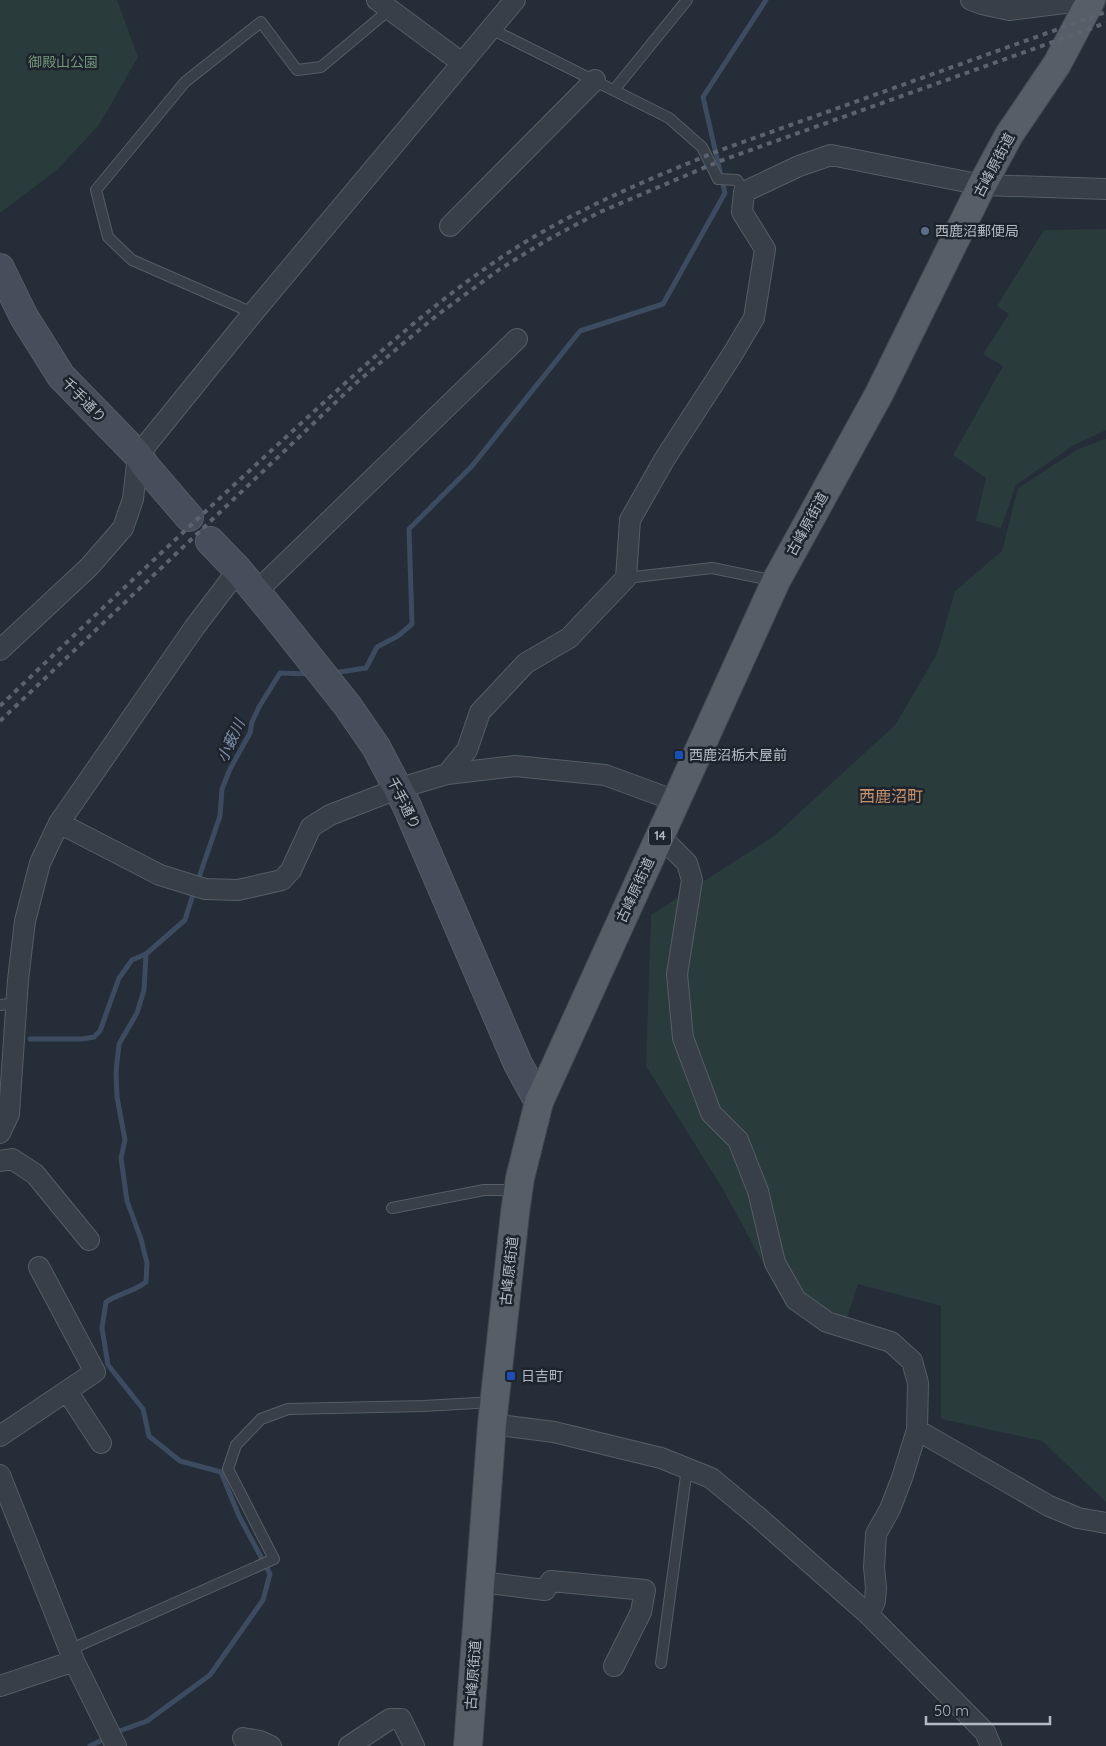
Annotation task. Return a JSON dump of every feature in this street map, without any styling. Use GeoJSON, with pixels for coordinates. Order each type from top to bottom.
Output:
{"type":"FeatureCollection","features":[{"type":"Feature","properties":{"kind":"main road","name":"古峰原街道"},"geometry":{"type":"LineString","coordinates":[[468,1746],[494,1413],[518,1190],[538,1102],[776,581],[879,394],[1009,135],[1057,64],[1090,0]]}},
{"type":"Feature","properties":{"kind":"street"},"geometry":{"type":"LineString","coordinates":[[0,650],[89,567],[123,528],[132,499],[138,455],[253,313],[515,0]]}},
{"type":"Feature","properties":{"kind":"street"},"geometry":{"type":"LineString","coordinates":[[971,0],[1009,10],[1090,0]]}},
{"type":"Feature","properties":{"kind":"street"},"geometry":{"type":"LineString","coordinates":[[383,5],[462,63]]}},
{"type":"Feature","properties":{"kind":"street"},"geometry":{"type":"LineString","coordinates":[[450,226],[595,80]]}},
{"type":"Feature","properties":{"kind":"street"},"geometry":{"type":"LineString","coordinates":[[446,774],[467,750],[480,712],[526,663],[569,638],[626,578],[630,520],[664,460],[754,318],[765,249],[742,212],[744,192],[799,166],[831,155],[982,186],[1106,189]]}},
{"type":"Feature","properties":{"kind":"street","name":"千手通り"},"geometry":{"type":"LineString","coordinates":[[0,268],[24,317],[61,376],[138,455],[146,468],[189,517]]}},
{"type":"Feature","properties":{"kind":"street"},"geometry":{"type":"LineString","coordinates":[[256,592],[516,339]]}},
{"type":"Feature","properties":{"kind":"street","name":"千手通り"},"geometry":{"type":"LineString","coordinates":[[210,541],[256,592],[347,705],[376,747],[406,804],[518,1064],[538,1102]]}},
{"type":"Feature","properties":{"kind":"street"},"geometry":{"type":"LineString","coordinates":[[0,1134],[9,1114],[9,1004],[18,980],[25,922],[40,863],[59,823],[194,628],[238,570]]}},
{"type":"Feature","properties":{"kind":"street"},"geometry":{"type":"LineString","coordinates":[[59,823],[160,876],[205,889],[238,890],[282,880],[291,870],[311,826],[330,815],[397,789],[446,774],[515,766],[605,775],[676,801]]}},
{"type":"Feature","properties":{"kind":"street"},"geometry":{"type":"LineString","coordinates":[[660,836],[687,864],[692,880],[677,974],[683,1038],[711,1113],[738,1140],[758,1191],[775,1263],[796,1300],[827,1322],[891,1342],[912,1362],[918,1383],[916,1430],[902,1478],[890,1509],[876,1534],[874,1567],[875,1601],[869,1615]]}},
{"type":"Feature","properties":{"kind":"street"},"geometry":{"type":"LineString","coordinates":[[0,1161],[12,1158],[35,1174],[89,1240]]}},
{"type":"Feature","properties":{"kind":"street"},"geometry":{"type":"LineString","coordinates":[[0,1436],[95,1372],[39,1267]]}},
{"type":"Feature","properties":{"kind":"street"},"geometry":{"type":"LineString","coordinates":[[67,1391],[101,1443]]}},
{"type":"Feature","properties":{"kind":"street"},"geometry":{"type":"LineString","coordinates":[[494,1413],[554,1432],[661,1458],[711,1478],[869,1615],[985,1732],[991,1746]]}},
{"type":"Feature","properties":{"kind":"street"},"geometry":{"type":"LineString","coordinates":[[916,1430],[1049,1506],[1078,1518],[1106,1523]]}},
{"type":"Feature","properties":{"kind":"street"},"geometry":{"type":"LineString","coordinates":[[0,1475],[72,1656],[116,1746]]}},
{"type":"Feature","properties":{"kind":"street"},"geometry":{"type":"LineString","coordinates":[[480,1582],[545,1590],[551,1581],[645,1590],[641,1612],[614,1666]]}},
{"type":"Feature","properties":{"kind":"street"},"geometry":{"type":"LineString","coordinates":[[0,1686],[72,1656]]}},
{"type":"Feature","properties":{"kind":"street"},"geometry":{"type":"LineString","coordinates":[[349,1746],[390,1719],[401,1720],[414,1746]]}},
{"type":"Feature","properties":{"kind":"street"},"geometry":{"type":"LineString","coordinates":[[243,1738],[260,1741],[271,1746]]}},
{"type":"Feature","properties":{"kind":"lane"},"geometry":{"type":"LineString","coordinates":[[614,90],[687,0]]}},
{"type":"Feature","properties":{"kind":"lane"},"geometry":{"type":"LineString","coordinates":[[253,313],[132,260],[108,237],[96,190],[185,82],[261,22],[297,70],[321,67],[383,5]]}},
{"type":"Feature","properties":{"kind":"lane"},"geometry":{"type":"LineString","coordinates":[[492,29],[669,118],[702,147],[718,179],[737,180],[744,192]]}},
{"type":"Feature","properties":{"kind":"lane"},"geometry":{"type":"LineString","coordinates":[[626,578],[712,568],[776,581]]}},
{"type":"Feature","properties":{"kind":"lane"},"geometry":{"type":"LineString","coordinates":[[392,1208],[484,1190],[518,1190]]}},
{"type":"Feature","properties":{"kind":"lane"},"geometry":{"type":"LineString","coordinates":[[72,1656],[274,1559],[228,1469],[236,1445],[261,1419],[288,1409],[423,1406],[494,1413]]}},
{"type":"Feature","properties":{"kind":"lane"},"geometry":{"type":"LineString","coordinates":[[661,1663],[687,1468]]}},
{"type":"Feature","properties":{"kind":"green space","name":"御殿山公園"},"geometry":{"type":"Polygon","coordinates":[[[0,0],[117,0],[138,57],[99,125],[57,170],[0,213],[0,0]]]}},
{"type":"Feature","properties":{"kind":"green space"},"geometry":{"type":"Polygon","coordinates":[[[1106,229],[1106,430],[1074,445],[1016,485],[1001,528],[976,521],[986,478],[953,455],[1003,366],[983,354],[1009,314],[997,306],[1044,230],[1106,229]]]}},
{"type":"Feature","properties":{"kind":"green space"},"geometry":{"type":"Polygon","coordinates":[[[1106,439],[1106,1502],[1042,1441],[941,1419],[941,1306],[858,1284],[847,1317],[787,1308],[724,1191],[646,1066],[651,915],[774,836],[895,725],[937,654],[955,591],[1002,551],[1018,488],[1078,449],[1106,439]]]}},
{"type":"Feature","properties":{"kind":"waterway"},"geometry":{"type":"LineString","coordinates":[[333,673],[366,668],[377,647],[398,636],[412,624],[409,529],[472,466],[580,331],[663,304],[725,193],[703,97],[766,0]]}},
{"type":"Feature","properties":{"kind":"waterway","name":"小薮川"},"geometry":{"type":"LineString","coordinates":[[197,883],[220,816],[222,789],[230,769],[250,733],[252,722],[259,707],[280,673],[310,674]]}},
{"type":"Feature","properties":{"kind":"waterway"},"geometry":{"type":"LineString","coordinates":[[30,1039],[82,1039],[94,1037],[100,1031],[119,978],[132,960],[146,954],[185,920],[194,891]]}},
{"type":"Feature","properties":{"kind":"waterway"},"geometry":{"type":"LineString","coordinates":[[114,1733],[147,1721],[210,1675],[263,1600],[270,1574],[239,1516],[221,1472],[180,1461],[149,1436],[143,1409],[108,1365],[102,1328],[106,1302],[146,1282],[147,1263],[141,1239],[127,1201],[121,1158],[125,1140],[117,1097],[116,1072],[119,1044],[137,1013],[144,990],[146,954]]}},
{"type":"Feature","properties":{"kind":"waterway"},"geometry":{"type":"LineString","coordinates":[[90,1746],[106,1738]]}},
{"type":"Feature","properties":{"kind":"railway"},"geometry":{"type":"LineString","coordinates":[[0,706],[213,504],[362,368],[468,281],[522,244],[604,200],[718,151],[1106,12]]}},
{"type":"Feature","properties":{"kind":"railway"},"geometry":{"type":"LineString","coordinates":[[0,721],[356,383],[436,316],[500,269],[547,240],[600,212],[720,161],[1106,23]]}},
{"type":"Feature","properties":{"kind":"place","name":"西鹿沼郵便局"},"geometry":{"type":"Point","coordinates":[925,231]}},
{"type":"Feature","properties":{"kind":"place","name":"西鹿沼栃木屋前"},"geometry":{"type":"Point","coordinates":[679,755]}},
{"type":"Feature","properties":{"kind":"place","name":"日吉町"},"geometry":{"type":"Point","coordinates":[511,1376]}},
{"type":"Feature","properties":{"kind":"district","name":"西鹿沼町"},"geometry":{"type":"Point","coordinates":[891,796]}}]}
